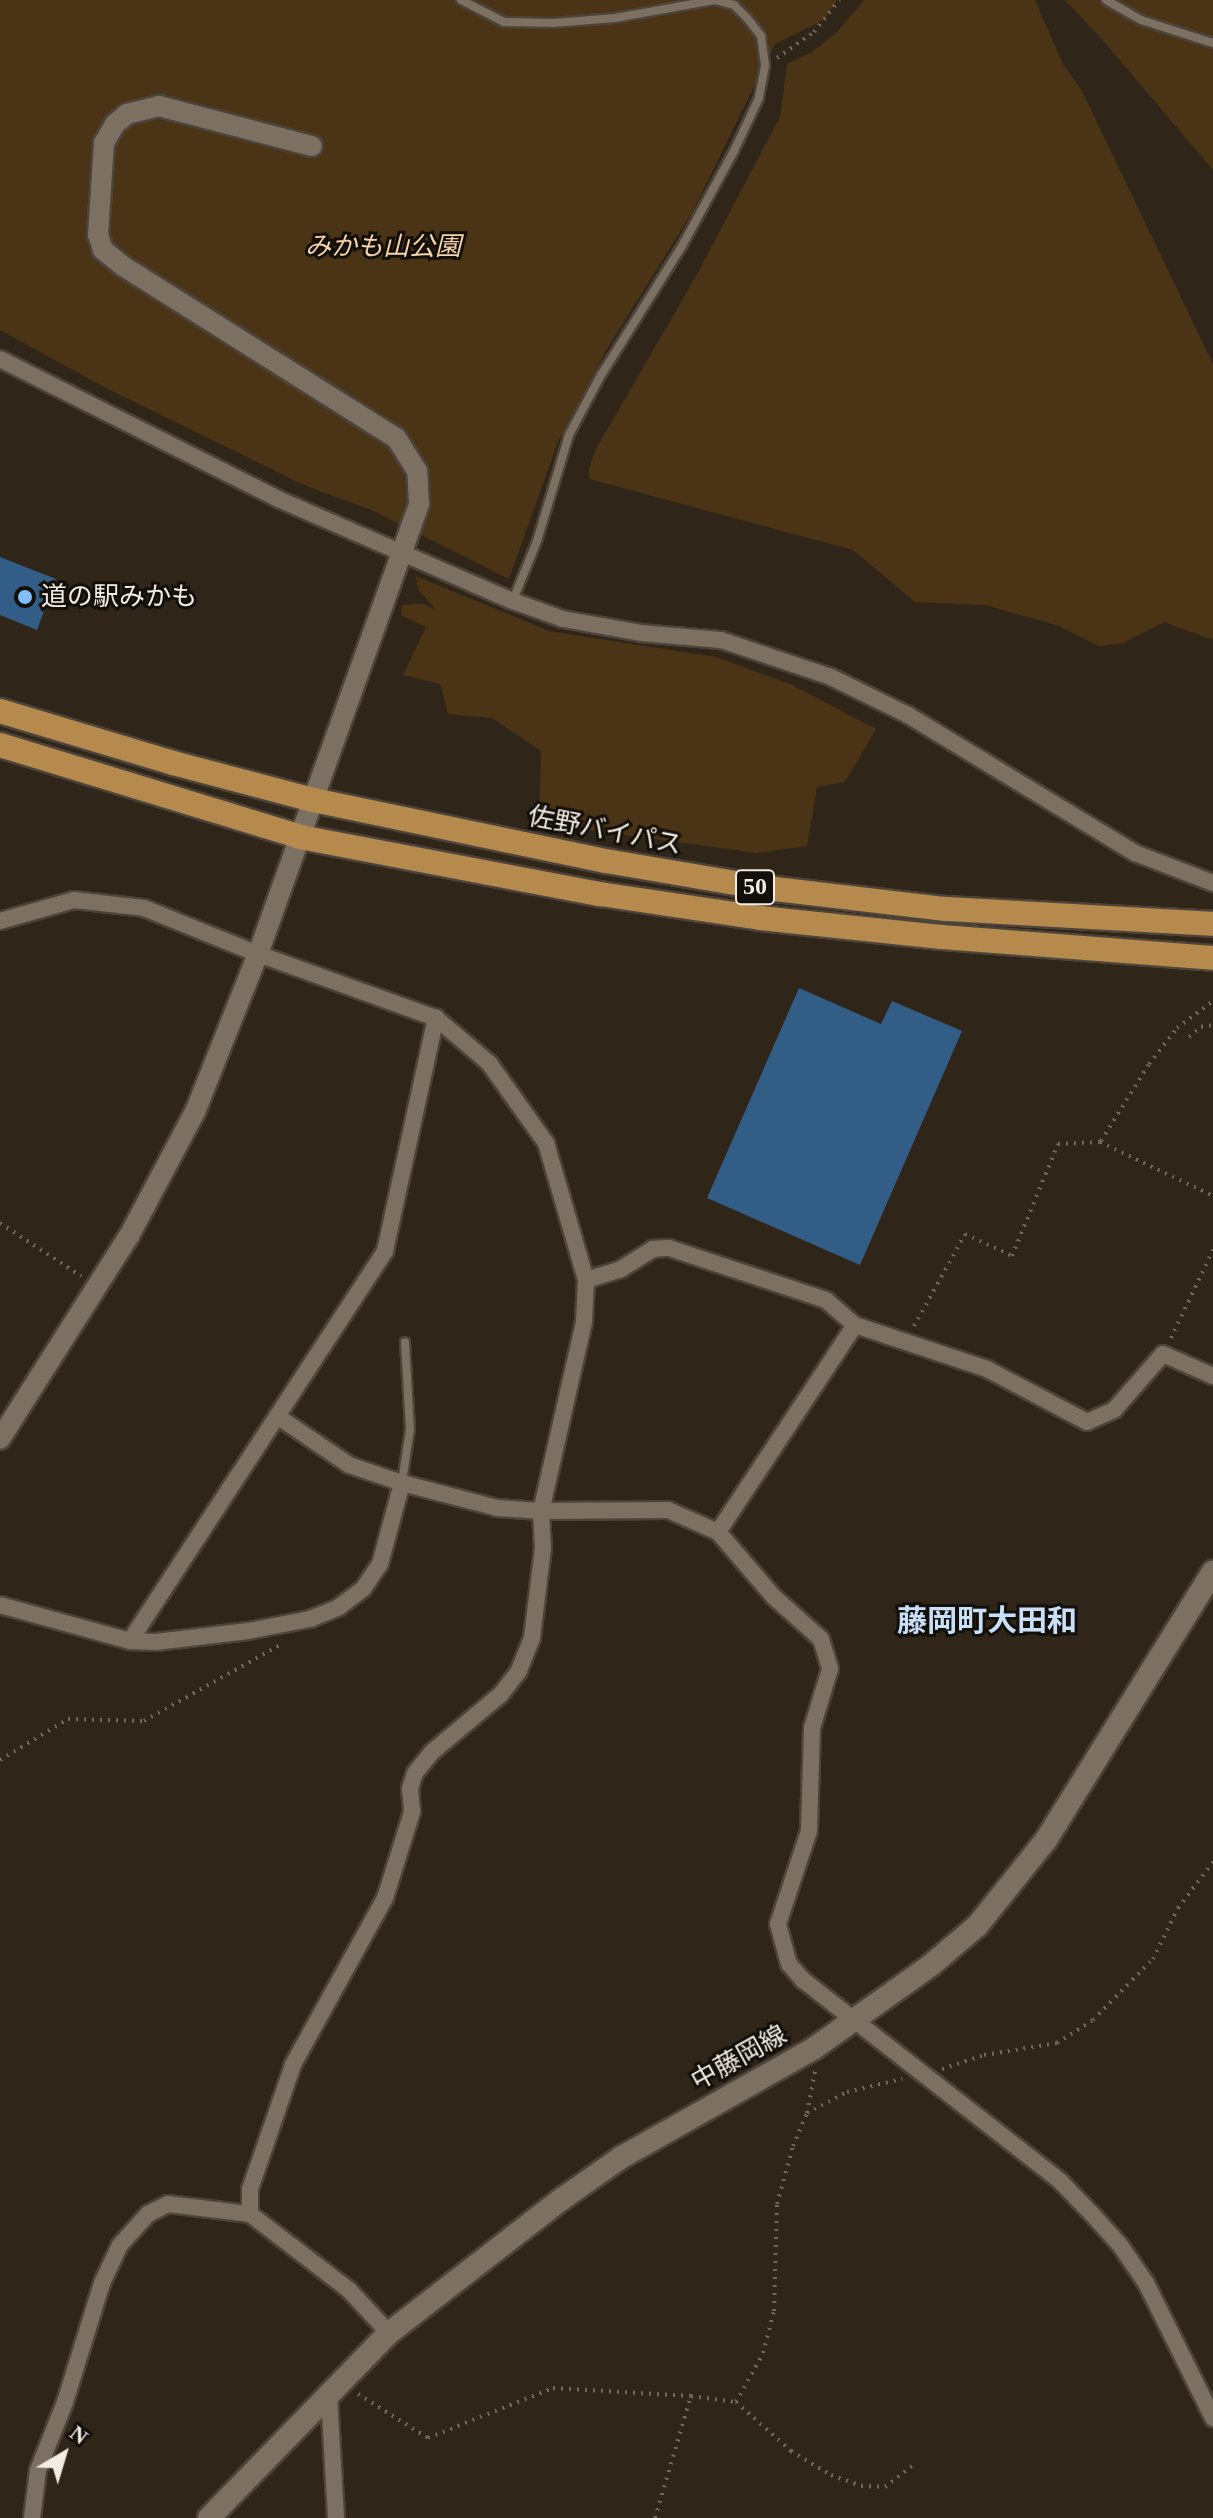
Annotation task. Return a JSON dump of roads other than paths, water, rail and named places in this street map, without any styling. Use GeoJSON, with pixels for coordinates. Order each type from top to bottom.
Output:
{"type":"FeatureCollection","features":[{"type":"Feature","properties":{"kind":"highway","name":"佐野バイパス"},"geometry":{"type":"LineString","coordinates":[[0,711],[173,763],[313,800],[606,861],[758,887],[946,909],[1213,924]]}},
{"type":"Feature","properties":{"kind":"highway","name":"50"},"geometry":{"type":"LineString","coordinates":[[0,745],[300,837],[600,894],[760,918],[941,937],[1213,958]]}},
{"type":"Feature","properties":{"kind":"main road","name":"中藤岡線"},"geometry":{"type":"LineString","coordinates":[[209,2518],[389,2333],[562,2199],[622,2157],[813,2049],[855,2021],[966,1936],[1009,1890],[1046,1840],[1213,1572]]}},
{"type":"Feature","properties":{"kind":"street"},"geometry":{"type":"LineString","coordinates":[[0,1439],[166,1170],[195,1112],[258,954],[416,519],[420,487],[408,452],[396,438],[123,266],[103,250],[98,235],[104,143],[115,124],[127,114],[143,108],[175,109],[312,146]]}},
{"type":"Feature","properties":{"kind":"street"},"geometry":{"type":"LineString","coordinates":[[0,359],[194,459],[513,601],[563,619],[641,633],[721,640],[831,677],[908,715],[1135,853],[1213,883]]}},
{"type":"Feature","properties":{"kind":"street"},"geometry":{"type":"LineString","coordinates":[[0,921],[74,900],[144,908],[258,954],[436,1018],[498,1074],[546,1143],[586,1280],[584,1322],[541,1511],[539,1592],[532,1638],[519,1671],[487,1709],[432,1752],[415,1773],[410,1788],[412,1812],[385,1898],[293,2065],[250,2189],[250,2214]]}},
{"type":"Feature","properties":{"kind":"street"},"geometry":{"type":"LineString","coordinates":[[130,1641],[385,1251],[436,1018]]}},
{"type":"Feature","properties":{"kind":"street"},"geometry":{"type":"LineString","coordinates":[[586,1280],[621,1269],[653,1249],[669,1248],[826,1300],[855,1325],[987,1369],[1087,1422],[1114,1410],[1163,1354],[1213,1376]]}},
{"type":"Feature","properties":{"kind":"street"},"geometry":{"type":"LineString","coordinates":[[718,1532],[855,1325]]}},
{"type":"Feature","properties":{"kind":"street"},"geometry":{"type":"LineString","coordinates":[[277,1416],[349,1465],[402,1483],[497,1508],[541,1511],[668,1510],[718,1532],[774,1597],[821,1639],[830,1669],[812,1728],[809,1831],[778,1924],[782,1945],[796,1972],[1059,2180],[1120,2245],[1174,2335],[1213,2418]]}},
{"type":"Feature","properties":{"kind":"street"},"geometry":{"type":"LineString","coordinates":[[0,1605],[130,1641],[194,1639],[310,1619],[339,1607],[363,1589],[380,1564],[402,1483]]}},
{"type":"Feature","properties":{"kind":"street"},"geometry":{"type":"LineString","coordinates":[[32,2518],[38,2470],[65,2402],[102,2283],[120,2245],[148,2214],[168,2204],[250,2214],[349,2290],[389,2333]]}},
{"type":"Feature","properties":{"kind":"street"},"geometry":{"type":"LineString","coordinates":[[336,2389],[336,2518]]}},
{"type":"Feature","properties":{"kind":"lane"},"geometry":{"type":"LineString","coordinates":[[461,0],[504,22],[553,23],[615,18],[715,0],[734,5],[761,36],[765,66],[759,98],[734,151],[682,246],[601,375],[569,435],[537,541],[513,601]]}},
{"type":"Feature","properties":{"kind":"lane"},"geometry":{"type":"LineString","coordinates":[[1106,0],[1141,20],[1213,43]]}},
{"type":"Feature","properties":{"kind":"lane"},"geometry":{"type":"LineString","coordinates":[[402,1483],[410,1429],[405,1342]]}},
{"type":"Feature","properties":{"kind":"place","name":"道の駅みかも"},"geometry":{"type":"Point","coordinates":[25,597]}},
{"type":"Feature","properties":{"kind":"district","name":"藤岡町大田和"},"geometry":{"type":"Point","coordinates":[987,1621]}},
{"type":"Feature","properties":{"kind":"park label","name":"みかも山公園"},"geometry":{"type":"Point","coordinates":[383,247]}}]}
